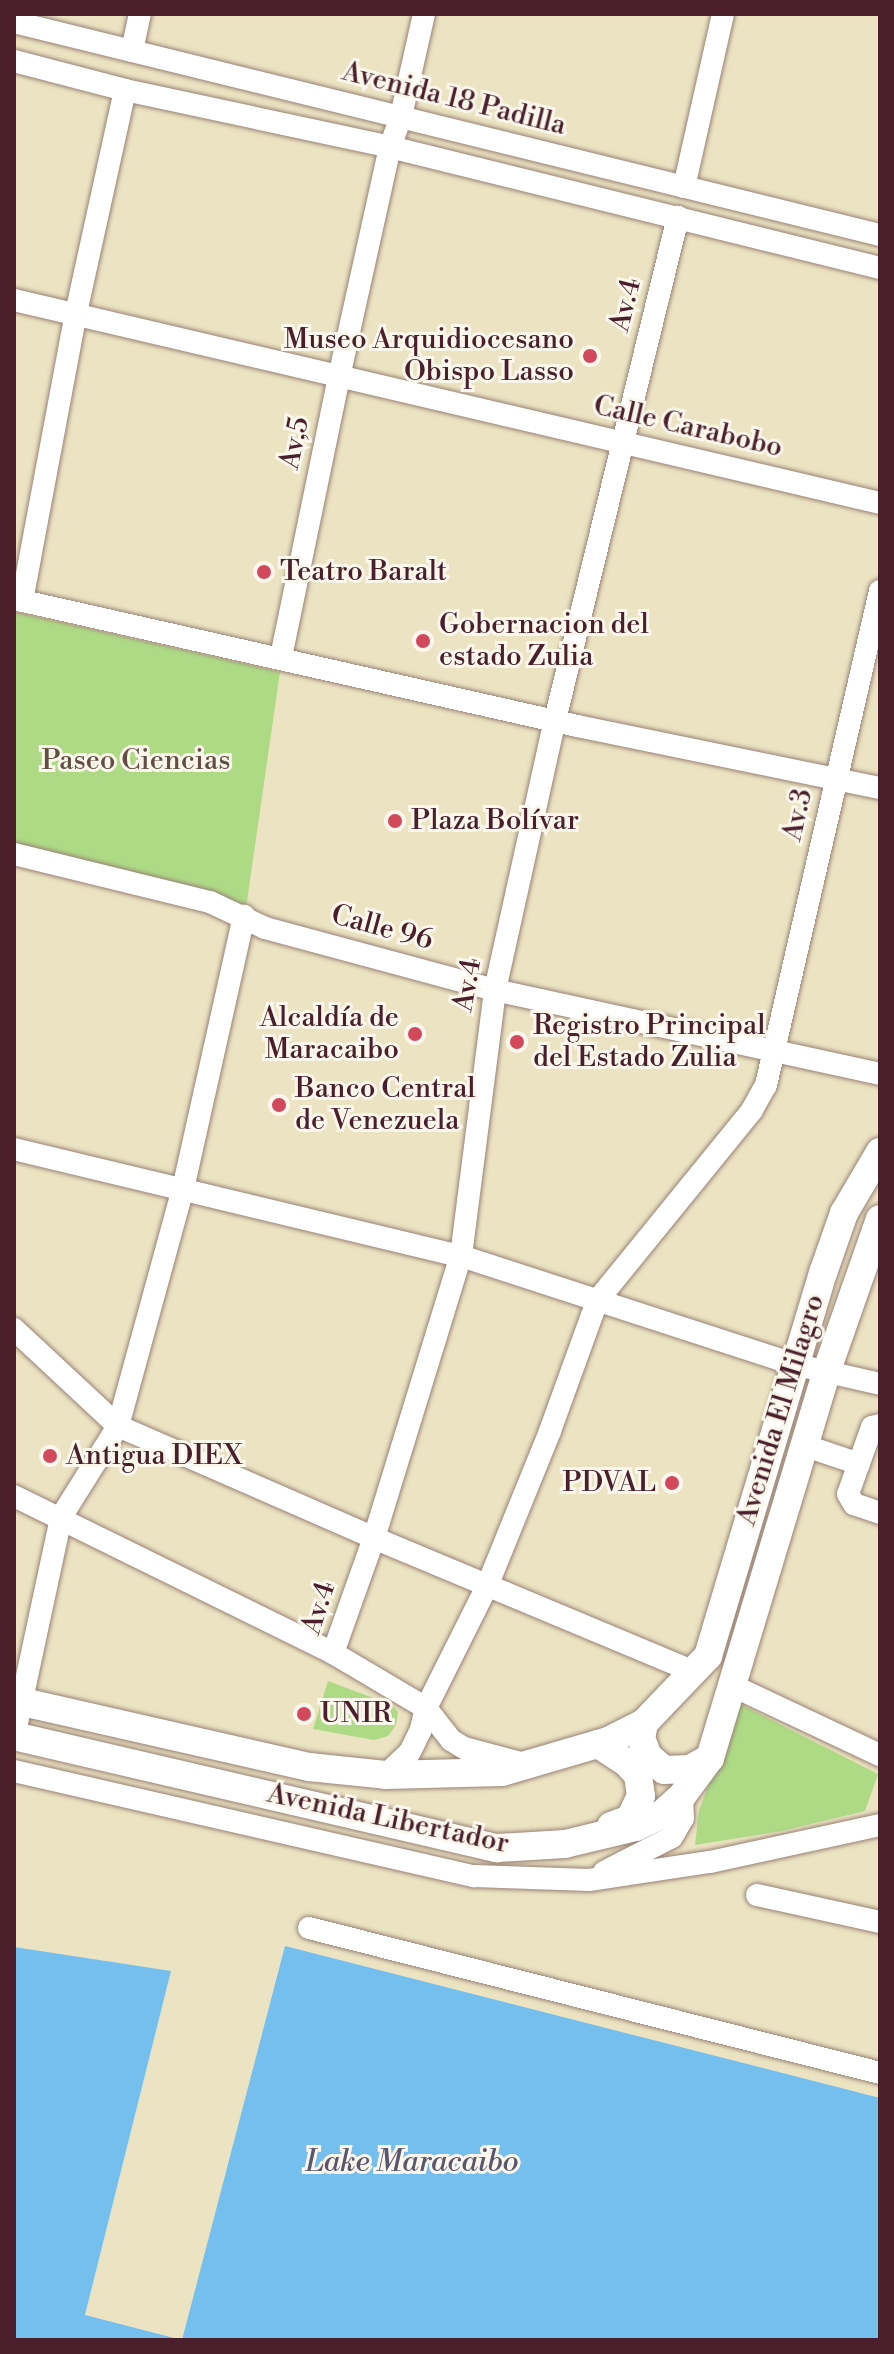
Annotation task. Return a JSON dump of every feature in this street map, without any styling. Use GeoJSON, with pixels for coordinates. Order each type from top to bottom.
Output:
{"type":"FeatureCollection","features":[{"type":"Feature","properties":{"kind":"main road","name":"Avenida El Milagro"},"geometry":{"type":"LineString","coordinates":[[694,1672],[708,1656],[793,1364],[844,1213],[880,1152]]}},
{"type":"Feature","properties":{"kind":"main road","name":"Avenida El Milagro"},"geometry":{"type":"LineString","coordinates":[[731,1685],[826,1373],[880,1219]]}},
{"type":"Feature","properties":{"kind":"main road","name":"Avenida Libertador"},"geometry":{"type":"LineString","coordinates":[[17,1701],[309,1767],[386,1775],[502,1772],[598,1744],[644,1723],[694,1672]]}},
{"type":"Feature","properties":{"kind":"main road","name":"Avenida Libertador"},"geometry":{"type":"LineString","coordinates":[[14,1736],[497,1848],[565,1844],[636,1827],[661,1815],[682,1796],[710,1758],[731,1685]]}},
{"type":"Feature","properties":{"kind":"main road"},"geometry":{"type":"LineString","coordinates":[[644,1723],[641,1738],[648,1756],[664,1770],[690,1769],[710,1758]]}},
{"type":"Feature","properties":{"kind":"main road"},"geometry":{"type":"LineString","coordinates":[[565,1844],[630,1819],[641,1796],[638,1775],[626,1762],[598,1744]]}},
{"type":"Feature","properties":{"kind":"street"},"geometry":{"type":"LineString","coordinates":[[132,51],[140,14]]}},
{"type":"Feature","properties":{"kind":"street","name":"Av,5"},"geometry":{"type":"LineString","coordinates":[[281,657],[390,147],[401,116],[424,14]]}},
{"type":"Feature","properties":{"kind":"street"},"geometry":{"type":"LineString","coordinates":[[684,187],[723,14]]}},
{"type":"Feature","properties":{"kind":"street","name":"Avenida 18 Padilla"},"geometry":{"type":"LineString","coordinates":[[14,22],[880,235]]}},
{"type":"Feature","properties":{"kind":"street"},"geometry":{"type":"LineString","coordinates":[[14,61],[125,90],[390,147],[880,268]]}},
{"type":"Feature","properties":{"kind":"street"},"geometry":{"type":"LineString","coordinates":[[125,90],[18,600],[555,720],[880,788]]}},
{"type":"Feature","properties":{"kind":"street","name":"Av.4"},"geometry":{"type":"LineString","coordinates":[[426,1708],[333,1653],[374,1538],[461,1256],[495,990],[555,720],[678,217]]}},
{"type":"Feature","properties":{"kind":"street","name":"Calle Carabobo"},"geometry":{"type":"LineString","coordinates":[[14,300],[880,503]]}},
{"type":"Feature","properties":{"kind":"street","name":"Av.3"},"geometry":{"type":"LineString","coordinates":[[386,1775],[410,1752],[421,1729],[426,1708],[488,1584],[550,1431],[597,1301],[752,1110],[766,1085],[880,591]]}},
{"type":"Feature","properties":{"kind":"street","name":"Calle 96"},"geometry":{"type":"LineString","coordinates":[[14,854],[210,902],[265,928],[495,990],[880,1074]]}},
{"type":"Feature","properties":{"kind":"street"},"geometry":{"type":"LineString","coordinates":[[14,1736],[17,1701],[61,1517],[118,1426],[183,1189],[244,916]]}},
{"type":"Feature","properties":{"kind":"street"},"geometry":{"type":"LineString","coordinates":[[14,1149],[461,1256],[793,1364],[880,1384]]}},
{"type":"Feature","properties":{"kind":"street"},"geometry":{"type":"LineString","coordinates":[[14,1329],[118,1426],[374,1538],[694,1672]]}},
{"type":"Feature","properties":{"kind":"street"},"geometry":{"type":"LineString","coordinates":[[880,1425],[872,1427],[849,1499],[880,1513]]}},
{"type":"Feature","properties":{"kind":"street"},"geometry":{"type":"LineString","coordinates":[[803,1445],[859,1464]]}},
{"type":"Feature","properties":{"kind":"street"},"geometry":{"type":"LineString","coordinates":[[14,1496],[333,1653]]}},
{"type":"Feature","properties":{"kind":"street"},"geometry":{"type":"LineString","coordinates":[[731,1685],[880,1755]]}},
{"type":"Feature","properties":{"kind":"street"},"geometry":{"type":"LineString","coordinates":[[426,1708],[451,1740],[464,1748],[528,1765]]}},
{"type":"Feature","properties":{"kind":"street"},"geometry":{"type":"LineString","coordinates":[[14,1771],[474,1876],[589,1880],[710,1862],[880,1825]]}},
{"type":"Feature","properties":{"kind":"street"},"geometry":{"type":"LineString","coordinates":[[219,1819],[224,1785]]}},
{"type":"Feature","properties":{"kind":"street"},"geometry":{"type":"LineString","coordinates":[[589,1880],[672,1837],[683,1818],[682,1796]]}},
{"type":"Feature","properties":{"kind":"street"},"geometry":{"type":"LineString","coordinates":[[757,1895],[880,1922]]}},
{"type":"Feature","properties":{"kind":"street"},"geometry":{"type":"LineString","coordinates":[[309,1928],[880,2073]]}},
{"type":"Feature","properties":{"kind":"green space","name":"Paseo Ciencias"},"geometry":{"type":"Polygon","coordinates":[[[14,612],[280,672],[246,908],[14,855],[14,612]]]}},
{"type":"Feature","properties":{"kind":"green space"},"geometry":{"type":"Polygon","coordinates":[[[328,1681],[392,1705],[398,1712],[396,1725],[388,1736],[374,1740],[313,1729],[328,1681]]]}},
{"type":"Feature","properties":{"kind":"green space"},"geometry":{"type":"Polygon","coordinates":[[[740,1704],[878,1774],[865,1811],[782,1831],[695,1845],[699,1810],[740,1704]]]}},
{"type":"Feature","properties":{"kind":"water","name":"Lake Maracaibo"},"geometry":{"type":"Polygon","coordinates":[[[285,1946],[880,2098],[880,2340],[182,2340],[285,1946]]]}},
{"type":"Feature","properties":{"kind":"water"},"geometry":{"type":"Polygon","coordinates":[[[14,1947],[171,1971],[85,2315],[182,2340],[14,2340],[14,1947]]]}},
{"type":"Feature","properties":{"kind":"place","name":"Museo Arquidiocesano Obispo Lasso"},"geometry":{"type":"Point","coordinates":[590,356]}},
{"type":"Feature","properties":{"kind":"place","name":"Teatro Baralt"},"geometry":{"type":"Point","coordinates":[264,572]}},
{"type":"Feature","properties":{"kind":"place","name":"Gobernacion del estado Zulia"},"geometry":{"type":"Point","coordinates":[423,641]}},
{"type":"Feature","properties":{"kind":"place","name":"Plaza Bolívar"},"geometry":{"type":"Point","coordinates":[395,821]}},
{"type":"Feature","properties":{"kind":"place","name":"Alcaldía de Maracaibo"},"geometry":{"type":"Point","coordinates":[415,1034]}},
{"type":"Feature","properties":{"kind":"place","name":"Registro Principal del Estado Zulia"},"geometry":{"type":"Point","coordinates":[517,1042]}},
{"type":"Feature","properties":{"kind":"place","name":"Banco Central de Venezuela"},"geometry":{"type":"Point","coordinates":[279,1105]}},
{"type":"Feature","properties":{"kind":"place","name":"Antigua DIEX"},"geometry":{"type":"Point","coordinates":[50,1456]}},
{"type":"Feature","properties":{"kind":"place","name":"PDVAL"},"geometry":{"type":"Point","coordinates":[672,1483]}},
{"type":"Feature","properties":{"kind":"place","name":"UNIR"},"geometry":{"type":"Point","coordinates":[304,1714]}}]}
